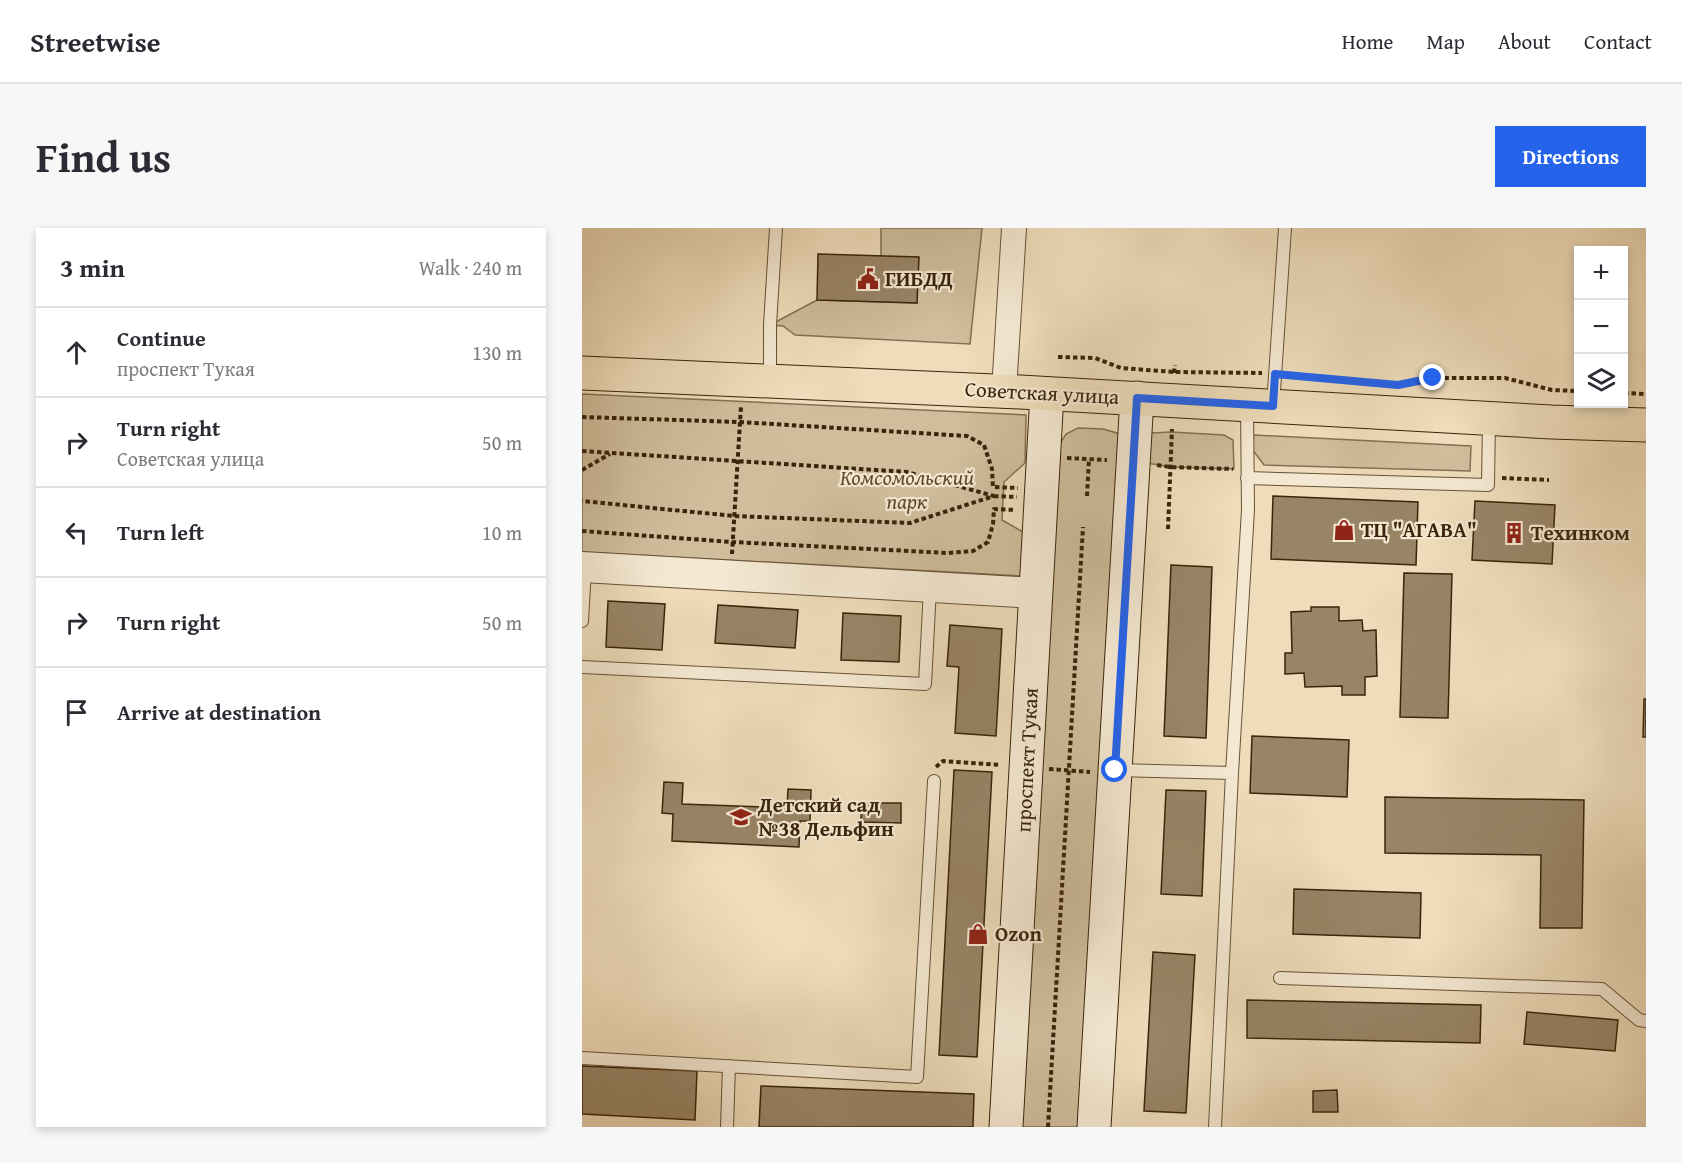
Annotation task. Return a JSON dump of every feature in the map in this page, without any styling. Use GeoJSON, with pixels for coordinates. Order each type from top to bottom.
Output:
{"type":"FeatureCollection","features":[{"type":"Feature","properties":{"kind":"main road","name":"Советская улица"},"geometry":{"type":"LineString","coordinates":[[582,373],[1047,393],[1646,425]]}},
{"type":"Feature","properties":{"kind":"main road","name":"проспект Тукая"},"geometry":{"type":"LineString","coordinates":[[1006,1127],[1047,393]]}},
{"type":"Feature","properties":{"kind":"main road"},"geometry":{"type":"LineString","coordinates":[[1094,1127],[1137,398]]}},
{"type":"Feature","properties":{"kind":"street"},"geometry":{"type":"LineString","coordinates":[[1005,391],[1014,228]]}},
{"type":"Feature","properties":{"kind":"street"},"geometry":{"type":"LineString","coordinates":[[583,567],[1036,593]]}},
{"type":"Feature","properties":{"kind":"lane"},"geometry":{"type":"LineString","coordinates":[[770,381],[770,325],[777,228]]}},
{"type":"Feature","properties":{"kind":"lane"},"geometry":{"type":"LineString","coordinates":[[1215,1127],[1232,773],[1248,510],[1247,478],[1260,405],[1275,374],[1285,228]]}},
{"type":"Feature","properties":{"kind":"lane"},"geometry":{"type":"LineString","coordinates":[[1247,478],[1488,485],[1489,418]]}},
{"type":"Feature","properties":{"kind":"lane"},"geometry":{"type":"LineString","coordinates":[[582,621],[583,567]]}},
{"type":"Feature","properties":{"kind":"lane"},"geometry":{"type":"LineString","coordinates":[[582,666],[925,684],[930,587]]}},
{"type":"Feature","properties":{"kind":"lane"},"geometry":{"type":"LineString","coordinates":[[1115,770],[1232,773]]}},
{"type":"Feature","properties":{"kind":"lane"},"geometry":{"type":"LineString","coordinates":[[582,1058],[917,1077],[934,781]]}},
{"type":"Feature","properties":{"kind":"lane"},"geometry":{"type":"LineString","coordinates":[[1280,978],[1602,989],[1640,1020],[1646,1021]]}},
{"type":"Feature","properties":{"kind":"lane"},"geometry":{"type":"LineString","coordinates":[[727,1127],[729,1066]]}},
{"type":"Feature","properties":{"kind":"path"},"geometry":{"type":"LineString","coordinates":[[1058,357],[1095,358],[1120,368],[1174,372],[1275,374],[1398,385],[1433,378],[1505,378],[1552,390],[1574,391]]}},
{"type":"Feature","properties":{"kind":"path"},"geometry":{"type":"LineString","coordinates":[[1628,393],[1646,394]]}},
{"type":"Feature","properties":{"kind":"path"},"geometry":{"type":"LineString","coordinates":[[731,560],[742,402]]}},
{"type":"Feature","properties":{"kind":"path"},"geometry":{"type":"LineString","coordinates":[[582,417],[740,422],[967,436],[984,445],[993,469],[993,487],[1020,488]]}},
{"type":"Feature","properties":{"kind":"path"},"geometry":{"type":"LineString","coordinates":[[1168,530],[1172,429]]}},
{"type":"Feature","properties":{"kind":"path"},"geometry":{"type":"LineString","coordinates":[[582,451],[907,472],[994,496],[1020,498]]}},
{"type":"Feature","properties":{"kind":"path"},"geometry":{"type":"LineString","coordinates":[[582,470],[612,453]]}},
{"type":"Feature","properties":{"kind":"path"},"geometry":{"type":"LineString","coordinates":[[1058,457],[1112,460]]}},
{"type":"Feature","properties":{"kind":"path"},"geometry":{"type":"LineString","coordinates":[[1087,496],[1089,459]]}},
{"type":"Feature","properties":{"kind":"path"},"geometry":{"type":"LineString","coordinates":[[582,501],[734,516],[910,523],[994,496]]}},
{"type":"Feature","properties":{"kind":"path"},"geometry":{"type":"LineString","coordinates":[[582,531],[732,542],[948,553],[973,551],[988,542],[994,509],[1027,511]]}},
{"type":"Feature","properties":{"kind":"path"},"geometry":{"type":"LineString","coordinates":[[1048,1127],[1083,528]]}},
{"type":"Feature","properties":{"kind":"path"},"geometry":{"type":"LineString","coordinates":[[934,781],[935,768],[943,761],[1011,765]]}},
{"type":"Feature","properties":{"kind":"path"},"geometry":{"type":"LineString","coordinates":[[1040,768],[1070,771]]}},
{"type":"Feature","properties":{"kind":"green space"},"geometry":{"type":"Polygon","coordinates":[[[881,228],[982,228],[970,344],[795,335],[783,326],[770,325],[817,300],[917,303],[881,256],[881,228]]]}},
{"type":"Feature","properties":{"kind":"green space","name":"Комсомольский парк"},"geometry":{"type":"Polygon","coordinates":[[[582,394],[1026,415],[1025,463],[1004,482],[1002,520],[1023,532],[1021,576],[582,552],[582,394]]]}},
{"type":"Feature","properties":{"kind":"green space"},"geometry":{"type":"Polygon","coordinates":[[[1078,428],[1103,429],[1117,433],[1124,446],[1083,1127],[1018,1127],[1059,445],[1066,434],[1078,428]]]}},
{"type":"Feature","properties":{"kind":"green space"},"geometry":{"type":"Polygon","coordinates":[[[1151,433],[1224,435],[1233,440],[1234,469],[1170,467],[1141,462],[1151,433]]]}},
{"type":"Feature","properties":{"kind":"green space"},"geometry":{"type":"Polygon","coordinates":[[[1254,435],[1471,446],[1470,471],[1264,465],[1252,449],[1254,435]]]}},
{"type":"Feature","properties":{"kind":"building","name":"ГИБДД"},"geometry":{"type":"Polygon","coordinates":[[[818,254],[919,257],[917,303],[817,300],[818,254]]]}},
{"type":"Feature","properties":{"kind":"building","name":"ТЦ \"АГАВА\""},"geometry":{"type":"Polygon","coordinates":[[[1273,496],[1418,502],[1416,565],[1271,559],[1273,496]]]}},
{"type":"Feature","properties":{"kind":"building","name":"Техинком"},"geometry":{"type":"Polygon","coordinates":[[[1475,501],[1555,505],[1552,564],[1472,560],[1475,501]]]}},
{"type":"Feature","properties":{"kind":"building"},"geometry":{"type":"Polygon","coordinates":[[[1171,565],[1212,567],[1206,738],[1164,736],[1171,565]]]}},
{"type":"Feature","properties":{"kind":"building"},"geometry":{"type":"Polygon","coordinates":[[[1404,573],[1452,574],[1448,718],[1400,717],[1404,573]]]}},
{"type":"Feature","properties":{"kind":"building"},"geometry":{"type":"Polygon","coordinates":[[[608,601],[665,604],[662,650],[606,647],[608,601]]]}},
{"type":"Feature","properties":{"kind":"building"},"geometry":{"type":"Polygon","coordinates":[[[718,605],[798,610],[795,648],[715,643],[718,605]]]}},
{"type":"Feature","properties":{"kind":"building"},"geometry":{"type":"Polygon","coordinates":[[[1311,607],[1339,607],[1339,621],[1362,620],[1363,631],[1376,630],[1377,676],[1365,677],[1365,695],[1342,695],[1342,686],[1305,687],[1304,673],[1285,674],[1285,653],[1292,653],[1291,612],[1311,611],[1311,607]]]}},
{"type":"Feature","properties":{"kind":"building"},"geometry":{"type":"Polygon","coordinates":[[[843,613],[901,616],[899,662],[841,660],[843,613]]]}},
{"type":"Feature","properties":{"kind":"building"},"geometry":{"type":"Polygon","coordinates":[[[950,625],[1002,629],[996,736],[955,733],[959,667],[947,666],[950,625]]]}},
{"type":"Feature","properties":{"kind":"building"},"geometry":{"type":"Polygon","coordinates":[[[1644,699],[1646,699],[1646,737],[1643,737],[1644,699]]]}},
{"type":"Feature","properties":{"kind":"building"},"geometry":{"type":"Polygon","coordinates":[[[1252,736],[1349,740],[1347,797],[1250,793],[1252,736]]]}},
{"type":"Feature","properties":{"kind":"building"},"geometry":{"type":"Polygon","coordinates":[[[954,770],[992,772],[977,1057],[939,1055],[954,770]]]}},
{"type":"Feature","properties":{"kind":"building","name":"Детский сад №38 Дельфин"},"geometry":{"type":"Polygon","coordinates":[[[664,782],[683,783],[682,804],[787,808],[788,789],[811,790],[810,821],[800,821],[799,847],[672,841],[673,814],[662,813],[664,782]]]}},
{"type":"Feature","properties":{"kind":"building"},"geometry":{"type":"Polygon","coordinates":[[[1166,790],[1206,791],[1202,896],[1161,894],[1166,790]]]}},
{"type":"Feature","properties":{"kind":"building"},"geometry":{"type":"Polygon","coordinates":[[[1385,797],[1584,800],[1582,928],[1540,928],[1541,855],[1385,853],[1385,797]]]}},
{"type":"Feature","properties":{"kind":"building"},"geometry":{"type":"Polygon","coordinates":[[[861,803],[901,803],[901,823],[861,822],[861,803]]]}},
{"type":"Feature","properties":{"kind":"building"},"geometry":{"type":"Polygon","coordinates":[[[1294,889],[1421,893],[1420,938],[1293,934],[1294,889]]]}},
{"type":"Feature","properties":{"kind":"building"},"geometry":{"type":"Polygon","coordinates":[[[1153,952],[1195,955],[1186,1113],[1144,1111],[1153,952]]]}},
{"type":"Feature","properties":{"kind":"building"},"geometry":{"type":"Polygon","coordinates":[[[1247,1000],[1481,1005],[1480,1043],[1247,1038],[1247,1000]]]}},
{"type":"Feature","properties":{"kind":"building"},"geometry":{"type":"Polygon","coordinates":[[[1527,1012],[1618,1020],[1615,1051],[1524,1044],[1527,1012]]]}},
{"type":"Feature","properties":{"kind":"building"},"geometry":{"type":"Polygon","coordinates":[[[582,1066],[697,1071],[695,1120],[582,1114],[582,1066]]]}},
{"type":"Feature","properties":{"kind":"building"},"geometry":{"type":"Polygon","coordinates":[[[761,1086],[974,1094],[973,1127],[759,1127],[761,1086]]]}},
{"type":"Feature","properties":{"kind":"building"},"geometry":{"type":"Polygon","coordinates":[[[1337,1090],[1338,1112],[1313,1112],[1313,1091],[1337,1090]]]}},
{"type":"Feature","properties":{"kind":"place","name":"ГИБДД"},"geometry":{"type":"Point","coordinates":[868,279]}},
{"type":"Feature","properties":{"kind":"place","name":"ТЦ \"АГАВА\""},"geometry":{"type":"Point","coordinates":[1344,530]}},
{"type":"Feature","properties":{"kind":"place","name":"Техинком"},"geometry":{"type":"Point","coordinates":[1514,533]}},
{"type":"Feature","properties":{"kind":"place","name":"Детский сад №38 Дельфин"},"geometry":{"type":"Point","coordinates":[741,817]}},
{"type":"Feature","properties":{"kind":"place","name":"Ozon"},"geometry":{"type":"Point","coordinates":[978,934]}},
{"type":"Feature","properties":{"kind":"route"},"geometry":{"type":"LineString","coordinates":[[1115,770],[1137,398],[1273,406],[1275,374],[1398,385],[1433,378]]}}]}
